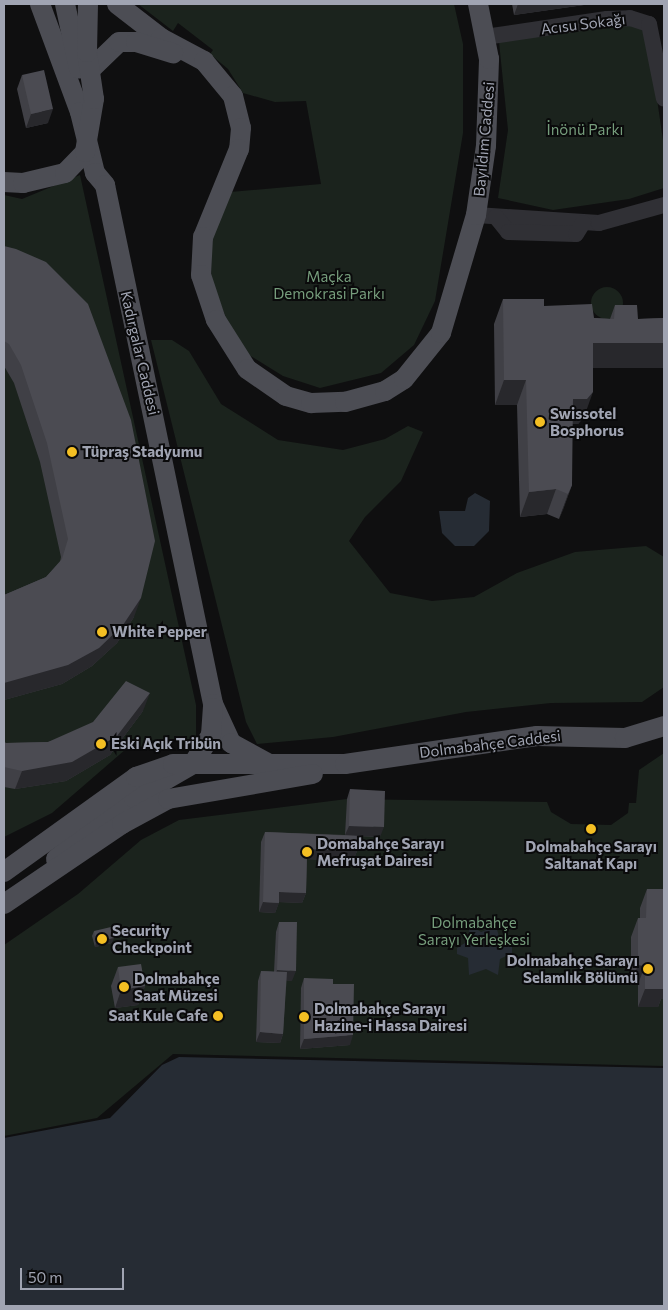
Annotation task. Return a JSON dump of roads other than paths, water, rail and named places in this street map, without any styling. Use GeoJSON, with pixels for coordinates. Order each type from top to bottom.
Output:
{"type":"FeatureCollection","features":[{"type":"Feature","properties":{"kind":"main road"},"geometry":{"type":"LineString","coordinates":[[4,182],[23,183],[64,172],[80,160],[87,142],[40,4]]}},
{"type":"Feature","properties":{"kind":"main road"},"geometry":{"type":"LineString","coordinates":[[65,4],[93,112]]}},
{"type":"Feature","properties":{"kind":"main road","name":"Kadırgalar Caddesi"},"geometry":{"type":"LineString","coordinates":[[88,4],[93,112],[87,142],[95,173],[105,185],[213,704],[231,743],[273,766]]}},
{"type":"Feature","properties":{"kind":"main road"},"geometry":{"type":"LineString","coordinates":[[90,70],[119,42],[122,28],[116,4]]}},
{"type":"Feature","properties":{"kind":"main road","name":"Bayıldım Caddesi"},"geometry":{"type":"LineString","coordinates":[[116,4],[162,38],[204,61],[233,96],[241,128],[239,149],[203,237],[201,275],[228,344],[264,384],[312,404],[370,397],[404,379],[441,333],[486,216]]}},
{"type":"Feature","properties":{"kind":"main road","name":"Bayıldım Caddesi"},"geometry":{"type":"LineString","coordinates":[[119,42],[151,45],[191,64],[210,79],[226,107],[232,137],[194,233],[192,272],[203,313],[226,359],[249,384],[282,406],[306,415],[364,412],[397,398],[427,373],[448,346],[464,312],[480,235],[486,216],[489,117],[485,37],[478,4]]}},
{"type":"Feature","properties":{"kind":"main road","name":"Kadırgalar Caddesi"},"geometry":{"type":"LineString","coordinates":[[193,764],[211,735],[213,704]]}},
{"type":"Feature","properties":{"kind":"main road","name":"Dolmabahçe Caddesi"},"geometry":{"type":"LineString","coordinates":[[344,764],[537,736],[625,738],[664,726]]}},
{"type":"Feature","properties":{"kind":"main road"},"geometry":{"type":"LineString","coordinates":[[4,872],[136,777],[172,764],[273,766],[344,764]]}},
{"type":"Feature","properties":{"kind":"main road"},"geometry":{"type":"LineString","coordinates":[[38,878],[68,846],[109,815],[193,764]]}},
{"type":"Feature","properties":{"kind":"main road"},"geometry":{"type":"LineString","coordinates":[[4,904],[38,878],[168,798],[295,778],[344,764]]}},
{"type":"Feature","properties":{"kind":"street","name":"Acısu Sokağı"},"geometry":{"type":"LineString","coordinates":[[485,37],[630,18],[649,24],[662,73],[664,99]]}},
{"type":"Feature","properties":{"kind":"street","name":"Acısu Sokağı"},"geometry":{"type":"LineString","coordinates":[[657,55],[664,32]]}},
{"type":"Feature","properties":{"kind":"street"},"geometry":{"type":"LineString","coordinates":[[486,216],[583,223],[664,205]]}},
{"type":"Feature","properties":{"kind":"place","name":"Swissotel Bosphorus"},"geometry":{"type":"Point","coordinates":[540,422]}},
{"type":"Feature","properties":{"kind":"place","name":"Tüpraş Stadyumu"},"geometry":{"type":"Point","coordinates":[72,452]}},
{"type":"Feature","properties":{"kind":"place","name":"White Pepper"},"geometry":{"type":"Point","coordinates":[102,632]}},
{"type":"Feature","properties":{"kind":"place","name":"Eski Açık Tribün"},"geometry":{"type":"Point","coordinates":[101,744]}},
{"type":"Feature","properties":{"kind":"place","name":"Dolmabahçe Sarayı Saltanat Kapı"},"geometry":{"type":"Point","coordinates":[591,829]}},
{"type":"Feature","properties":{"kind":"place","name":"Domabahçe Sarayı Mefruşat Dairesi"},"geometry":{"type":"Point","coordinates":[307,852]}},
{"type":"Feature","properties":{"kind":"place","name":"Security Checkpoint"},"geometry":{"type":"Point","coordinates":[102,939]}},
{"type":"Feature","properties":{"kind":"place","name":"Dolmabahçe Sarayı Selamlık Bölümü"},"geometry":{"type":"Point","coordinates":[648,969]}},
{"type":"Feature","properties":{"kind":"place","name":"Dolmabahçe Saat Müzesi"},"geometry":{"type":"Point","coordinates":[124,987]}},
{"type":"Feature","properties":{"kind":"place","name":"Saat Kule Cafe"},"geometry":{"type":"Point","coordinates":[218,1016]}},
{"type":"Feature","properties":{"kind":"place","name":"Dolmabahçe Sarayı Hazine-i Hassa Dairesi"},"geometry":{"type":"Point","coordinates":[304,1017]}},
{"type":"Feature","properties":{"kind":"park label","name":"İnönü Parkı"},"geometry":{"type":"Point","coordinates":[585,130]}},
{"type":"Feature","properties":{"kind":"park label","name":"Maçka Demokrasi Parkı"},"geometry":{"type":"Point","coordinates":[329,284]}},
{"type":"Feature","properties":{"kind":"park label","name":"Dolmabahçe Sarayı Yerleşkesi"},"geometry":{"type":"Point","coordinates":[474,930]}}]}
